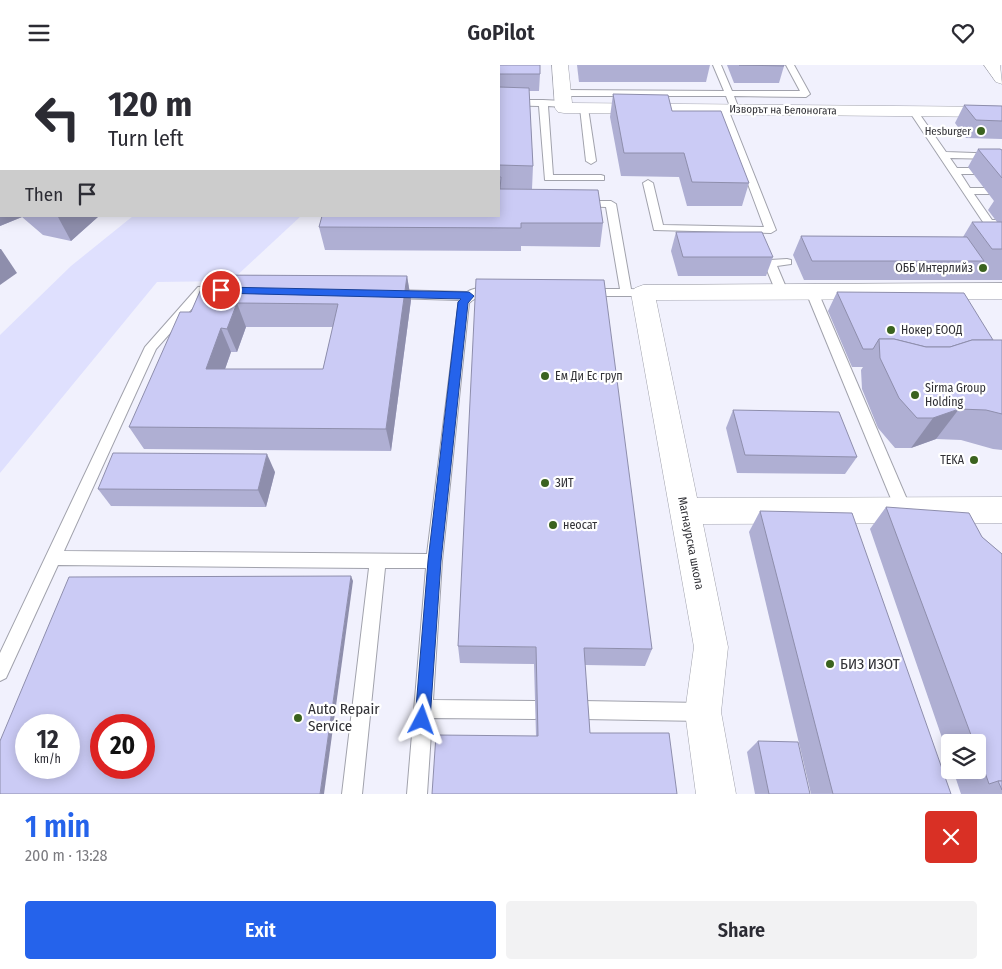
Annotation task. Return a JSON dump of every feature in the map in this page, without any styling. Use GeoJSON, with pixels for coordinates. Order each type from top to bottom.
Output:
{"type":"FeatureCollection","features":[{"type":"Feature","properties":{"kind":"street"},"geometry":{"type":"LineString","coordinates":[[560,65],[563,102]]}},
{"type":"Feature","properties":{"kind":"street"},"geometry":{"type":"LineString","coordinates":[[992,65],[1002,79]]}},
{"type":"Feature","properties":{"kind":"street","name":"Изворът на Белоногата"},"geometry":{"type":"LineString","coordinates":[[563,102],[584,108],[729,104],[913,111],[1002,112]]}},
{"type":"Feature","properties":{"kind":"street"},"geometry":{"type":"LineString","coordinates":[[634,293],[812,292],[952,300],[1002,291]]}},
{"type":"Feature","properties":{"kind":"street","name":"Магнаурска школа"},"geometry":{"type":"LineString","coordinates":[[634,293],[684,511],[711,647],[703,712],[716,794]]}},
{"type":"Feature","properties":{"kind":"street"},"geometry":{"type":"LineString","coordinates":[[684,511],[904,511],[965,518],[1002,510]]}},
{"type":"Feature","properties":{"kind":"lane"},"geometry":{"type":"LineString","coordinates":[[648,183],[658,228],[771,230],[717,65]]}},
{"type":"Feature","properties":{"kind":"lane"},"geometry":{"type":"LineString","coordinates":[[563,102],[729,104],[806,94],[790,65]]}},
{"type":"Feature","properties":{"kind":"lane","name":"Изворът на Белоногата"},"geometry":{"type":"LineString","coordinates":[[500,103],[563,102]]}},
{"type":"Feature","properties":{"kind":"lane"},"geometry":{"type":"LineString","coordinates":[[542,103],[548,178],[600,178]]}},
{"type":"Feature","properties":{"kind":"lane"},"geometry":{"type":"LineString","coordinates":[[584,108],[591,161]]}},
{"type":"Feature","properties":{"kind":"lane"},"geometry":{"type":"LineString","coordinates":[[913,111],[989,223],[1002,223]]}},
{"type":"Feature","properties":{"kind":"lane"},"geometry":{"type":"LineString","coordinates":[[944,155],[1000,156],[1002,159]]}},
{"type":"Feature","properties":{"kind":"lane"},"geometry":{"type":"LineString","coordinates":[[954,171],[1002,171]]}},
{"type":"Feature","properties":{"kind":"lane"},"geometry":{"type":"LineString","coordinates":[[961,180],[1002,181]]}},
{"type":"Feature","properties":{"kind":"lane"},"geometry":{"type":"LineString","coordinates":[[968,191],[1002,191]]}},
{"type":"Feature","properties":{"kind":"lane"},"geometry":{"type":"LineString","coordinates":[[574,204],[611,204],[634,293],[577,293]]}},
{"type":"Feature","properties":{"kind":"lane"},"geometry":{"type":"LineString","coordinates":[[976,204],[994,205]]}},
{"type":"Feature","properties":{"kind":"lane"},"geometry":{"type":"LineString","coordinates":[[782,292],[770,263],[787,263]]}},
{"type":"Feature","properties":{"kind":"lane"},"geometry":{"type":"LineString","coordinates":[[0,672],[151,347],[202,290],[232,291]]}},
{"type":"Feature","properties":{"kind":"lane"},"geometry":{"type":"LineString","coordinates":[[380,294],[509,292]]}},
{"type":"Feature","properties":{"kind":"lane"},"geometry":{"type":"LineString","coordinates":[[812,292],[904,511]]}},
{"type":"Feature","properties":{"kind":"lane"},"geometry":{"type":"LineString","coordinates":[[417,794],[434,561],[463,302],[474,294]]}},
{"type":"Feature","properties":{"kind":"lane"},"geometry":{"type":"LineString","coordinates":[[53,558],[434,561]]}},
{"type":"Feature","properties":{"kind":"lane"},"geometry":{"type":"LineString","coordinates":[[352,794],[378,561]]}},
{"type":"Feature","properties":{"kind":"lane"},"geometry":{"type":"LineString","coordinates":[[423,709],[535,710]]}},
{"type":"Feature","properties":{"kind":"lane"},"geometry":{"type":"LineString","coordinates":[[582,710],[703,712]]}},
{"type":"Feature","properties":{"kind":"shaded area"},"geometry":{"type":"Polygon","coordinates":[[[132,217],[300,217],[231,281],[157,282],[0,473],[0,335],[71,266],[132,217]]]}},
{"type":"Feature","properties":{"kind":"building"},"geometry":{"type":"Polygon","coordinates":[[[500,65],[540,65],[540,74],[500,74],[500,65]]]}},
{"type":"Feature","properties":{"kind":"building"},"geometry":{"type":"Polygon","coordinates":[[[739,65],[784,65],[784,66],[739,65]]]}},
{"type":"Feature","properties":{"kind":"building"},"geometry":{"type":"Polygon","coordinates":[[[500,87],[529,88],[533,166],[500,165],[500,87]]]}},
{"type":"Feature","properties":{"kind":"building"},"geometry":{"type":"Polygon","coordinates":[[[613,94],[668,95],[672,111],[721,111],[749,183],[692,182],[684,153],[624,153],[613,94]]]}},
{"type":"Feature","properties":{"kind":"building"},"geometry":{"type":"Polygon","coordinates":[[[964,105],[1002,106],[1002,121],[976,120],[964,105]]]}},
{"type":"Feature","properties":{"kind":"building"},"geometry":{"type":"Polygon","coordinates":[[[978,149],[1002,150],[1002,178],[978,149]]]}},
{"type":"Feature","properties":{"kind":"building"},"geometry":{"type":"Polygon","coordinates":[[[500,189],[598,190],[603,223],[521,223],[521,228],[319,227],[322,217],[500,217],[500,189]]]}},
{"type":"Feature","properties":{"kind":"building"},"geometry":{"type":"Polygon","coordinates":[[[972,222],[1002,222],[1002,249],[992,249],[972,222]]]}},
{"type":"Feature","properties":{"kind":"building"},"geometry":{"type":"Polygon","coordinates":[[[676,232],[762,232],[773,257],[683,257],[676,232]]]}},
{"type":"Feature","properties":{"kind":"building"},"geometry":{"type":"Polygon","coordinates":[[[801,236],[967,237],[984,261],[812,261],[801,236]]]}},
{"type":"Feature","properties":{"kind":"building"},"geometry":{"type":"Polygon","coordinates":[[[207,275],[407,276],[386,429],[129,427],[180,312],[191,312],[207,275]],[[237,303],[227,329],[221,328],[206,369],[323,369],[338,304],[237,303]]]}},
{"type":"Feature","properties":{"kind":"building","name":"ЗИТ"},"geometry":{"type":"Polygon","coordinates":[[[476,279],[604,280],[652,649],[584,648],[590,733],[669,733],[677,794],[432,794],[436,735],[538,736],[536,647],[458,646],[476,279]]]}},
{"type":"Feature","properties":{"kind":"building"},"geometry":{"type":"Polygon","coordinates":[[[837,292],[964,293],[993,340],[972,340],[950,347],[926,347],[894,339],[879,339],[873,349],[863,349],[837,292]]]}},
{"type":"Feature","properties":{"kind":"building"},"geometry":{"type":"Polygon","coordinates":[[[879,339],[894,339],[926,347],[950,347],[972,340],[1002,340],[1002,414],[986,410],[959,409],[933,418],[917,418],[899,398],[880,358],[879,339]]]}},
{"type":"Feature","properties":{"kind":"building"},"geometry":{"type":"Polygon","coordinates":[[[733,410],[839,412],[857,457],[745,455],[733,410]]]}},
{"type":"Feature","properties":{"kind":"building"},"geometry":{"type":"Polygon","coordinates":[[[113,453],[267,454],[258,490],[98,489],[113,453]]]}},
{"type":"Feature","properties":{"kind":"building"},"geometry":{"type":"Polygon","coordinates":[[[886,507],[969,513],[982,537],[1002,554],[1002,781],[989,784],[986,775],[986,734],[971,734],[886,507]]]}},
{"type":"Feature","properties":{"kind":"building","name":"БИЗ ИЗОТ"},"geometry":{"type":"Polygon","coordinates":[[[760,511],[852,513],[941,766],[941,779],[946,779],[951,794],[833,794],[760,511]]]}},
{"type":"Feature","properties":{"kind":"building"},"geometry":{"type":"Polygon","coordinates":[[[351,576],[320,794],[0,794],[0,741],[69,577],[351,576]]]}},
{"type":"Feature","properties":{"kind":"building"},"geometry":{"type":"Polygon","coordinates":[[[758,741],[798,742],[810,794],[769,794],[758,741]]]}},
{"type":"Feature","properties":{"kind":"building"},"geometry":{"type":"Polygon","coordinates":[[[998,781],[1002,781],[1002,790],[998,781]]]}},
{"type":"Feature","properties":{"kind":"place","name":"Hesburger"},"geometry":{"type":"Point","coordinates":[981,131]}},
{"type":"Feature","properties":{"kind":"place","name":"ОББ Интерлийз"},"geometry":{"type":"Point","coordinates":[983,268]}},
{"type":"Feature","properties":{"kind":"place","name":"Нокер ЕООД"},"geometry":{"type":"Point","coordinates":[891,330]}},
{"type":"Feature","properties":{"kind":"place","name":"Ем Ди Ес груп"},"geometry":{"type":"Point","coordinates":[545,376]}},
{"type":"Feature","properties":{"kind":"place","name":"Sirma Group Holding"},"geometry":{"type":"Point","coordinates":[915,395]}},
{"type":"Feature","properties":{"kind":"place","name":"TEKA"},"geometry":{"type":"Point","coordinates":[974,460]}},
{"type":"Feature","properties":{"kind":"place","name":"ЗИТ"},"geometry":{"type":"Point","coordinates":[545,483]}},
{"type":"Feature","properties":{"kind":"place","name":"неосат"},"geometry":{"type":"Point","coordinates":[553,525]}},
{"type":"Feature","properties":{"kind":"place","name":"БИЗ ИЗОТ"},"geometry":{"type":"Point","coordinates":[830,664]}},
{"type":"Feature","properties":{"kind":"place","name":"Auto Repair Service"},"geometry":{"type":"Point","coordinates":[298,718]}},
{"type":"Feature","properties":{"kind":"route"},"geometry":{"type":"LineString","coordinates":[[221,290],[469,296],[463,302],[434,561],[422,720]]}}]}
